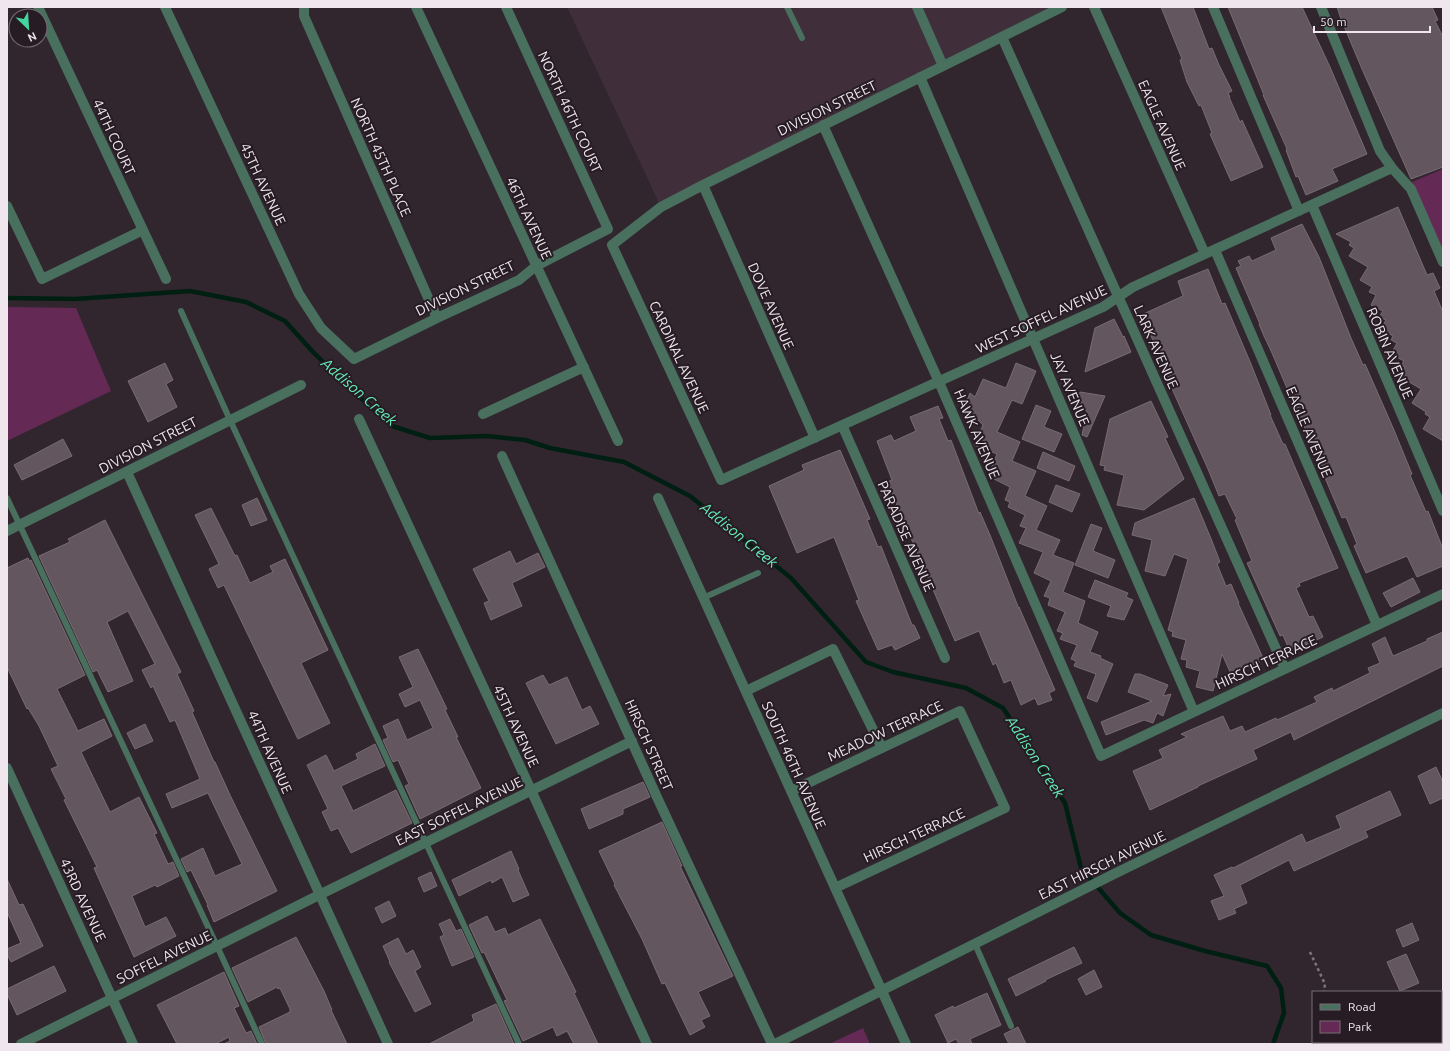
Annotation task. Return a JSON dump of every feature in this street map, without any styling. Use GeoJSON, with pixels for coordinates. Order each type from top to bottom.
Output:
{"type":"FeatureCollection","features":[{"type":"Feature","properties":{"kind":"street","name":"44TH COURT"},"geometry":{"type":"LineString","coordinates":[[38,7],[166,280]]}},
{"type":"Feature","properties":{"kind":"street","name":"45TH AVENUE"},"geometry":{"type":"LineString","coordinates":[[165,7],[299,294],[321,328],[354,359]]}},
{"type":"Feature","properties":{"kind":"street","name":"NORTH 45TH PLACE"},"geometry":{"type":"LineString","coordinates":[[304,7],[304,16],[437,318]]}},
{"type":"Feature","properties":{"kind":"street","name":"46TH AVENUE"},"geometry":{"type":"LineString","coordinates":[[416,7],[618,441]]}},
{"type":"Feature","properties":{"kind":"street","name":"NORTH 46TH COURT"},"geometry":{"type":"LineString","coordinates":[[506,7],[608,230]]}},
{"type":"Feature","properties":{"kind":"street"},"geometry":{"type":"LineString","coordinates":[[917,7],[943,66]]}},
{"type":"Feature","properties":{"kind":"street","name":"DIVISION STREET"},"geometry":{"type":"LineString","coordinates":[[612,245],[661,207],[702,185],[1062,7]]}},
{"type":"Feature","properties":{"kind":"street","name":"EAGLE AVENUE"},"geometry":{"type":"LineString","coordinates":[[1094,7],[1205,254]]}},
{"type":"Feature","properties":{"kind":"street"},"geometry":{"type":"LineString","coordinates":[[1213,7],[1299,211]]}},
{"type":"Feature","properties":{"kind":"street"},"geometry":{"type":"LineString","coordinates":[[1321,7],[1380,150],[1392,168],[1411,189],[1443,262]]}},
{"type":"Feature","properties":{"kind":"street","name":"LARK AVENUE"},"geometry":{"type":"LineString","coordinates":[[1002,37],[1285,669]]}},
{"type":"Feature","properties":{"kind":"street","name":"JAY AVENUE"},"geometry":{"type":"LineString","coordinates":[[920,77],[1194,712]]}},
{"type":"Feature","properties":{"kind":"street","name":"HAWK AVENUE"},"geometry":{"type":"LineString","coordinates":[[823,125],[939,382],[1101,756]]}},
{"type":"Feature","properties":{"kind":"street","name":"WEST SOFFEL AVENUE"},"geometry":{"type":"LineString","coordinates":[[722,480],[1103,307],[1119,298],[1133,287],[1392,168]]}},
{"type":"Feature","properties":{"kind":"street","name":"DOVE AVENUE"},"geometry":{"type":"LineString","coordinates":[[702,185],[815,438]]}},
{"type":"Feature","properties":{"kind":"street","name":"ROBIN AVENUE"},"geometry":{"type":"LineString","coordinates":[[1312,205],[1443,511]]}},
{"type":"Feature","properties":{"kind":"street"},"geometry":{"type":"LineString","coordinates":[[7,206],[42,279],[142,230]]}},
{"type":"Feature","properties":{"kind":"street","name":"DIVISION STREET"},"geometry":{"type":"LineString","coordinates":[[354,359],[519,280],[536,266],[608,230]]}},
{"type":"Feature","properties":{"kind":"street","name":"CARDINAL AVENUE"},"geometry":{"type":"LineString","coordinates":[[612,245],[722,480]]}},
{"type":"Feature","properties":{"kind":"street","name":"EAGLE AVENUE"},"geometry":{"type":"LineString","coordinates":[[1214,250],[1377,625]]}},
{"type":"Feature","properties":{"kind":"street"},"geometry":{"type":"LineString","coordinates":[[482,414],[584,367]]}},
{"type":"Feature","properties":{"kind":"street","name":"DIVISION STREET"},"geometry":{"type":"LineString","coordinates":[[7,531],[301,384]]}},
{"type":"Feature","properties":{"kind":"street","name":"45TH AVENUE"},"geometry":{"type":"LineString","coordinates":[[359,420],[647,1044]]}},
{"type":"Feature","properties":{"kind":"street","name":"PARADISE AVENUE"},"geometry":{"type":"LineString","coordinates":[[842,425],[945,658]]}},
{"type":"Feature","properties":{"kind":"street","name":"HIRSCH STREET"},"geometry":{"type":"LineString","coordinates":[[502,456],[656,795],[772,1044]]}},
{"type":"Feature","properties":{"kind":"street","name":"44TH AVENUE"},"geometry":{"type":"LineString","coordinates":[[127,472],[388,1044]]}},
{"type":"Feature","properties":{"kind":"street","name":"SOUTH 46TH AVENUE"},"geometry":{"type":"LineString","coordinates":[[658,498],[906,1044]]}},
{"type":"Feature","properties":{"kind":"street","name":"HIRSCH TERRACE"},"geometry":{"type":"LineString","coordinates":[[1101,756],[1443,594]]}},
{"type":"Feature","properties":{"kind":"street"},"geometry":{"type":"LineString","coordinates":[[746,691],[833,649],[882,748]]}},
{"type":"Feature","properties":{"kind":"street","name":"MEADOW TERRACE"},"geometry":{"type":"LineString","coordinates":[[791,791],[960,711],[1005,808]]}},
{"type":"Feature","properties":{"kind":"street","name":"EAST HIRSCH AVENUE"},"geometry":{"type":"LineString","coordinates":[[775,1044],[1112,875],[1443,713]]}},
{"type":"Feature","properties":{"kind":"street","name":"EAST SOFFEL AVENUE"},"geometry":{"type":"LineString","coordinates":[[319,894],[632,741]]}},
{"type":"Feature","properties":{"kind":"street","name":"43RD AVENUE"},"geometry":{"type":"LineString","coordinates":[[7,768],[132,1044]]}},
{"type":"Feature","properties":{"kind":"street","name":"HIRSCH TERRACE"},"geometry":{"type":"LineString","coordinates":[[835,888],[1005,808]]}},
{"type":"Feature","properties":{"kind":"street","name":"SOFFEL AVENUE"},"geometry":{"type":"LineString","coordinates":[[21,1044],[319,894]]}},
{"type":"Feature","properties":{"kind":"lane"},"geometry":{"type":"LineString","coordinates":[[787,7],[802,38]]}},
{"type":"Feature","properties":{"kind":"lane"},"geometry":{"type":"LineString","coordinates":[[181,311],[519,1044]]}},
{"type":"Feature","properties":{"kind":"lane"},"geometry":{"type":"LineString","coordinates":[[7,498],[262,1044]]}},
{"type":"Feature","properties":{"kind":"lane"},"geometry":{"type":"LineString","coordinates":[[703,598],[758,573]]}},
{"type":"Feature","properties":{"kind":"lane"},"geometry":{"type":"LineString","coordinates":[[975,944],[1011,1026]]}},
{"type":"Feature","properties":{"kind":"path"},"geometry":{"type":"LineString","coordinates":[[1310,952],[1325,984],[1324,991]]}},
{"type":"Feature","properties":{"kind":"shaded area"},"geometry":{"type":"Polygon","coordinates":[[[567,7],[1062,7],[661,207],[567,7]]]}},
{"type":"Feature","properties":{"kind":"green space"},"geometry":{"type":"Polygon","coordinates":[[[1443,169],[1443,253],[1412,182],[1443,169]]]}},
{"type":"Feature","properties":{"kind":"green space"},"geometry":{"type":"Polygon","coordinates":[[[7,307],[76,308],[111,391],[7,441],[7,307]]]}},
{"type":"Feature","properties":{"kind":"green space"},"geometry":{"type":"Polygon","coordinates":[[[863,1028],[870,1044],[829,1044],[863,1028]]]}},
{"type":"Feature","properties":{"kind":"building"},"geometry":{"type":"Polygon","coordinates":[[[1161,7],[1193,7],[1209,49],[1212,48],[1232,91],[1228,93],[1229,97],[1240,122],[1242,120],[1263,167],[1231,181],[1210,134],[1212,133],[1201,105],[1199,106],[1187,82],[1180,60],[1182,59],[1161,7]]]}},
{"type":"Feature","properties":{"kind":"building"},"geometry":{"type":"Polygon","coordinates":[[[1228,7],[1302,7],[1330,67],[1367,154],[1332,169],[1338,181],[1306,195],[1298,176],[1296,177],[1286,150],[1287,149],[1263,95],[1228,7]]]}},
{"type":"Feature","properties":{"kind":"building"},"geometry":{"type":"Polygon","coordinates":[[[1337,7],[1432,7],[1438,20],[1435,21],[1443,37],[1443,167],[1411,179],[1362,69],[1337,7]]]}},
{"type":"Feature","properties":{"kind":"building"},"geometry":{"type":"Polygon","coordinates":[[[1398,207],[1427,275],[1433,273],[1440,288],[1434,291],[1443,312],[1443,441],[1423,429],[1430,417],[1425,414],[1426,412],[1412,403],[1421,389],[1401,377],[1405,371],[1403,370],[1405,367],[1401,365],[1404,361],[1391,354],[1397,343],[1391,340],[1393,336],[1381,329],[1386,320],[1379,317],[1383,311],[1371,305],[1376,295],[1369,292],[1372,287],[1360,280],[1368,267],[1349,256],[1354,248],[1349,245],[1351,242],[1336,234],[1398,207]]]}},
{"type":"Feature","properties":{"kind":"building"},"geometry":{"type":"Polygon","coordinates":[[[1302,224],[1319,257],[1351,338],[1363,365],[1365,364],[1394,430],[1412,474],[1410,475],[1426,512],[1428,511],[1443,549],[1443,566],[1417,577],[1407,556],[1366,573],[1354,546],[1357,544],[1346,517],[1342,518],[1236,268],[1241,266],[1238,261],[1249,256],[1252,261],[1276,250],[1271,238],[1302,224]]]}},
{"type":"Feature","properties":{"kind":"building"},"geometry":{"type":"Polygon","coordinates":[[[1208,269],[1222,304],[1225,303],[1251,364],[1270,415],[1283,444],[1285,444],[1338,568],[1299,583],[1300,586],[1296,588],[1309,617],[1313,616],[1323,637],[1290,652],[1283,635],[1280,636],[1247,563],[1252,561],[1235,520],[1237,519],[1225,494],[1219,496],[1169,382],[1159,353],[1141,315],[1183,296],[1178,281],[1208,269]]]}},
{"type":"Feature","properties":{"kind":"building"},"geometry":{"type":"Polygon","coordinates":[[[1114,319],[1131,352],[1085,372],[1095,328],[1114,319]]]}},
{"type":"Feature","properties":{"kind":"building"},"geometry":{"type":"Polygon","coordinates":[[[165,363],[173,380],[166,384],[177,407],[148,422],[128,381],[165,363]]]}},
{"type":"Feature","properties":{"kind":"building"},"geometry":{"type":"Polygon","coordinates":[[[1016,363],[1036,371],[1022,404],[1012,400],[997,432],[1020,442],[1012,461],[1036,471],[1025,496],[1047,506],[1036,530],[1060,540],[1053,555],[1074,563],[1063,592],[1085,601],[1078,623],[1098,632],[1090,652],[1101,656],[1100,658],[1113,664],[1097,702],[1087,698],[1096,674],[1074,666],[1076,661],[1071,659],[1077,645],[1060,639],[1063,633],[1057,631],[1065,612],[1048,605],[1050,598],[1044,596],[1051,581],[1034,573],[1043,552],[1019,543],[1026,528],[1020,526],[1025,515],[1008,507],[1010,502],[1005,500],[1010,487],[994,479],[997,472],[991,469],[997,454],[974,445],[983,425],[974,416],[968,414],[969,412],[964,407],[970,393],[975,397],[983,379],[1006,388],[1016,363]]]}},
{"type":"Feature","properties":{"kind":"building"},"geometry":{"type":"Polygon","coordinates":[[[1080,392],[1105,396],[1087,437],[1082,435],[1087,411],[1076,408],[1080,392]]]}},
{"type":"Feature","properties":{"kind":"building"},"geometry":{"type":"Polygon","coordinates":[[[1151,401],[1168,437],[1165,438],[1184,479],[1144,510],[1117,505],[1124,475],[1104,470],[1105,466],[1100,465],[1110,419],[1151,401]]]}},
{"type":"Feature","properties":{"kind":"building"},"geometry":{"type":"Polygon","coordinates":[[[1036,405],[1051,411],[1044,427],[1062,434],[1054,452],[1022,439],[1036,405]]]}},
{"type":"Feature","properties":{"kind":"building"},"geometry":{"type":"Polygon","coordinates":[[[938,406],[943,418],[939,419],[948,441],[951,440],[979,514],[980,512],[1019,609],[1019,607],[1055,690],[1049,693],[1052,700],[1038,705],[1035,698],[1021,705],[1011,680],[1004,683],[996,663],[993,665],[979,631],[955,641],[887,482],[892,480],[877,441],[891,435],[894,441],[916,431],[910,417],[938,406]]]}},
{"type":"Feature","properties":{"kind":"building"},"geometry":{"type":"Polygon","coordinates":[[[63,439],[72,456],[22,480],[14,465],[63,439]]]}},
{"type":"Feature","properties":{"kind":"building"},"geometry":{"type":"Polygon","coordinates":[[[840,450],[870,519],[867,520],[878,547],[881,546],[912,625],[914,625],[920,638],[895,650],[892,645],[878,650],[856,601],[859,600],[834,537],[797,553],[769,486],[804,470],[802,465],[840,450]]]}},
{"type":"Feature","properties":{"kind":"building"},"geometry":{"type":"Polygon","coordinates":[[[1043,452],[1075,466],[1069,481],[1037,468],[1043,452]]]}},
{"type":"Feature","properties":{"kind":"building"},"geometry":{"type":"Polygon","coordinates":[[[1056,485],[1080,494],[1072,512],[1049,502],[1056,485]]]}},
{"type":"Feature","properties":{"kind":"building"},"geometry":{"type":"Polygon","coordinates":[[[257,498],[267,520],[251,526],[242,505],[257,498]]]}},
{"type":"Feature","properties":{"kind":"building"},"geometry":{"type":"Polygon","coordinates":[[[1194,498],[1220,562],[1217,564],[1226,586],[1231,584],[1264,660],[1231,674],[1222,654],[1213,691],[1196,687],[1200,671],[1186,667],[1187,660],[1181,659],[1186,640],[1172,636],[1173,632],[1168,630],[1188,559],[1174,554],[1165,576],[1145,571],[1152,540],[1132,535],[1135,523],[1194,498]]]}},
{"type":"Feature","properties":{"kind":"building"},"geometry":{"type":"Polygon","coordinates":[[[211,508],[235,556],[237,555],[250,583],[273,572],[270,566],[285,559],[328,650],[301,663],[330,723],[298,739],[224,585],[218,588],[209,569],[219,564],[195,515],[211,508]]]}},
{"type":"Feature","properties":{"kind":"building"},"geometry":{"type":"Polygon","coordinates":[[[105,520],[181,672],[177,674],[194,711],[192,712],[214,762],[277,891],[214,922],[208,905],[191,870],[187,872],[181,859],[203,848],[215,876],[242,864],[208,793],[172,808],[166,794],[200,779],[175,720],[170,722],[153,686],[151,688],[142,670],[155,664],[128,611],[107,622],[133,681],[108,692],[97,670],[93,672],[39,556],[70,542],[68,539],[105,520]]]}},
{"type":"Feature","properties":{"kind":"building"},"geometry":{"type":"Polygon","coordinates":[[[1091,524],[1102,528],[1093,551],[1115,560],[1108,578],[1075,565],[1091,524]]]}},
{"type":"Feature","properties":{"kind":"building"},"geometry":{"type":"Polygon","coordinates":[[[510,551],[516,564],[538,553],[545,567],[512,583],[522,606],[491,620],[484,603],[489,601],[473,569],[510,551]]]}},
{"type":"Feature","properties":{"kind":"building"},"geometry":{"type":"Polygon","coordinates":[[[28,558],[29,561],[31,560],[85,675],[57,689],[78,731],[104,719],[112,736],[81,752],[110,812],[139,797],[157,833],[154,834],[168,864],[173,862],[179,876],[157,887],[155,885],[132,896],[145,927],[166,917],[176,936],[134,957],[94,868],[97,867],[64,800],[66,799],[51,769],[58,766],[39,726],[28,708],[27,709],[7,667],[7,568],[28,558]]]}},
{"type":"Feature","properties":{"kind":"building"},"geometry":{"type":"Polygon","coordinates":[[[1413,578],[1420,592],[1391,607],[1383,593],[1413,578]]]}},
{"type":"Feature","properties":{"kind":"building"},"geometry":{"type":"Polygon","coordinates":[[[1095,580],[1128,593],[1126,597],[1133,600],[1124,620],[1107,616],[1111,606],[1088,597],[1095,580]]]}},
{"type":"Feature","properties":{"kind":"building"},"geometry":{"type":"Polygon","coordinates":[[[1443,632],[1443,666],[1294,740],[1291,732],[1253,750],[1257,759],[1150,810],[1133,771],[1163,758],[1159,750],[1187,737],[1181,734],[1223,716],[1230,731],[1242,726],[1245,732],[1276,718],[1277,720],[1317,702],[1314,697],[1332,688],[1333,691],[1370,673],[1368,668],[1380,663],[1372,644],[1385,637],[1393,656],[1443,632]]]}},
{"type":"Feature","properties":{"kind":"building"},"geometry":{"type":"Polygon","coordinates":[[[418,649],[447,709],[445,710],[458,737],[456,737],[481,788],[420,819],[405,786],[409,784],[398,760],[393,762],[383,740],[388,738],[383,726],[398,719],[407,740],[433,728],[420,700],[405,707],[399,694],[413,687],[399,657],[418,649]]]}},
{"type":"Feature","properties":{"kind":"building"},"geometry":{"type":"Polygon","coordinates":[[[1135,674],[1140,674],[1168,685],[1163,696],[1171,694],[1163,716],[1157,713],[1153,723],[1144,720],[1106,735],[1101,722],[1152,701],[1128,692],[1135,674]]]}},
{"type":"Feature","properties":{"kind":"building"},"geometry":{"type":"Polygon","coordinates":[[[543,675],[549,685],[567,677],[582,710],[590,706],[599,724],[556,744],[526,683],[543,675]]]}},
{"type":"Feature","properties":{"kind":"building"},"geometry":{"type":"Polygon","coordinates":[[[145,724],[153,741],[135,749],[127,733],[145,724]]]}},
{"type":"Feature","properties":{"kind":"building"},"geometry":{"type":"Polygon","coordinates":[[[375,744],[385,766],[341,786],[353,811],[396,790],[412,823],[351,853],[338,828],[331,831],[322,812],[328,809],[307,765],[326,755],[334,771],[358,759],[356,754],[375,744]]]}},
{"type":"Feature","properties":{"kind":"building"},"geometry":{"type":"Polygon","coordinates":[[[1436,767],[1443,782],[1443,798],[1430,804],[1418,776],[1436,767]]]}},
{"type":"Feature","properties":{"kind":"building"},"geometry":{"type":"Polygon","coordinates":[[[643,782],[650,797],[623,809],[623,814],[589,829],[581,809],[643,782]]]}},
{"type":"Feature","properties":{"kind":"building"},"geometry":{"type":"Polygon","coordinates":[[[1390,791],[1401,815],[1365,831],[1368,837],[1294,871],[1289,860],[1240,885],[1247,903],[1234,909],[1236,913],[1219,920],[1211,901],[1224,896],[1214,875],[1232,867],[1233,868],[1302,834],[1306,843],[1341,828],[1336,816],[1390,791]]]}},
{"type":"Feature","properties":{"kind":"building"},"geometry":{"type":"Polygon","coordinates":[[[662,822],[682,866],[680,866],[733,976],[698,992],[710,1016],[701,1020],[705,1027],[690,1035],[665,983],[662,984],[599,851],[662,822]]]}},
{"type":"Feature","properties":{"kind":"building"},"geometry":{"type":"Polygon","coordinates":[[[511,851],[529,895],[513,902],[502,877],[492,883],[491,880],[459,896],[452,880],[511,851]]]}},
{"type":"Feature","properties":{"kind":"building"},"geometry":{"type":"Polygon","coordinates":[[[431,872],[437,886],[424,892],[418,878],[431,872]]]}},
{"type":"Feature","properties":{"kind":"building"},"geometry":{"type":"Polygon","coordinates":[[[7,879],[19,905],[23,904],[43,946],[11,962],[7,954],[7,949],[21,943],[7,912],[7,879]]]}},
{"type":"Feature","properties":{"kind":"building"},"geometry":{"type":"Polygon","coordinates":[[[389,901],[396,916],[382,923],[375,908],[389,901]]]}},
{"type":"Feature","properties":{"kind":"building"},"geometry":{"type":"Polygon","coordinates":[[[487,916],[495,932],[505,928],[508,935],[540,919],[576,992],[574,993],[598,1044],[574,1044],[567,1031],[557,1036],[553,1027],[523,1041],[504,1001],[507,1000],[469,925],[487,916]]]}},
{"type":"Feature","properties":{"kind":"building"},"geometry":{"type":"Polygon","coordinates":[[[450,919],[456,931],[461,929],[474,957],[452,966],[440,937],[444,935],[439,924],[450,919]]]}},
{"type":"Feature","properties":{"kind":"building"},"geometry":{"type":"Polygon","coordinates":[[[1412,923],[1419,940],[1403,947],[1396,930],[1412,923]]]}},
{"type":"Feature","properties":{"kind":"building"},"geometry":{"type":"Polygon","coordinates":[[[296,937],[324,991],[347,1044],[266,1044],[259,1027],[290,1012],[290,1009],[280,988],[278,989],[277,987],[248,1002],[232,968],[296,937]]]}},
{"type":"Feature","properties":{"kind":"building"},"geometry":{"type":"Polygon","coordinates":[[[398,938],[406,954],[413,950],[421,967],[415,971],[431,1004],[415,1012],[389,962],[383,946],[398,938]]]}},
{"type":"Feature","properties":{"kind":"building"},"geometry":{"type":"Polygon","coordinates":[[[1074,947],[1082,963],[1045,980],[1046,981],[1016,996],[1008,979],[1074,947]]]}},
{"type":"Feature","properties":{"kind":"building"},"geometry":{"type":"Polygon","coordinates":[[[1406,954],[1419,983],[1400,991],[1387,962],[1406,954]]]}},
{"type":"Feature","properties":{"kind":"building"},"geometry":{"type":"Polygon","coordinates":[[[54,966],[66,991],[17,1015],[7,994],[7,989],[54,966]]]}},
{"type":"Feature","properties":{"kind":"building"},"geometry":{"type":"Polygon","coordinates":[[[1094,970],[1102,987],[1086,995],[1078,979],[1094,970]]]}},
{"type":"Feature","properties":{"kind":"building"},"geometry":{"type":"Polygon","coordinates":[[[224,972],[239,1006],[234,1008],[246,1033],[251,1031],[257,1044],[224,1044],[230,1041],[229,1037],[215,1044],[177,1044],[157,1005],[224,972]]]}},
{"type":"Feature","properties":{"kind":"building"},"geometry":{"type":"Polygon","coordinates":[[[987,993],[1001,1025],[970,1039],[972,1044],[959,1044],[956,1039],[948,1043],[935,1015],[953,1006],[954,1008],[987,993]]]}},
{"type":"Feature","properties":{"kind":"building"},"geometry":{"type":"Polygon","coordinates":[[[496,1004],[514,1044],[429,1044],[474,1021],[472,1015],[496,1004]]]}},
{"type":"Feature","properties":{"kind":"building"},"geometry":{"type":"Polygon","coordinates":[[[1018,1027],[1026,1044],[1009,1044],[1004,1034],[1018,1027]]]}},
{"type":"Feature","properties":{"kind":"waterway","name":"Addison Creek"},"geometry":{"type":"LineString","coordinates":[[7,298],[75,299],[190,291],[246,302],[285,321],[313,352],[392,426],[430,438],[487,436],[525,440],[550,448],[624,462],[690,496],[791,578],[866,662],[893,672],[966,688],[1003,708],[1065,803],[1081,868],[1120,913],[1151,935],[1205,951],[1267,966],[1281,988],[1284,1013],[1273,1044]]}}]}
